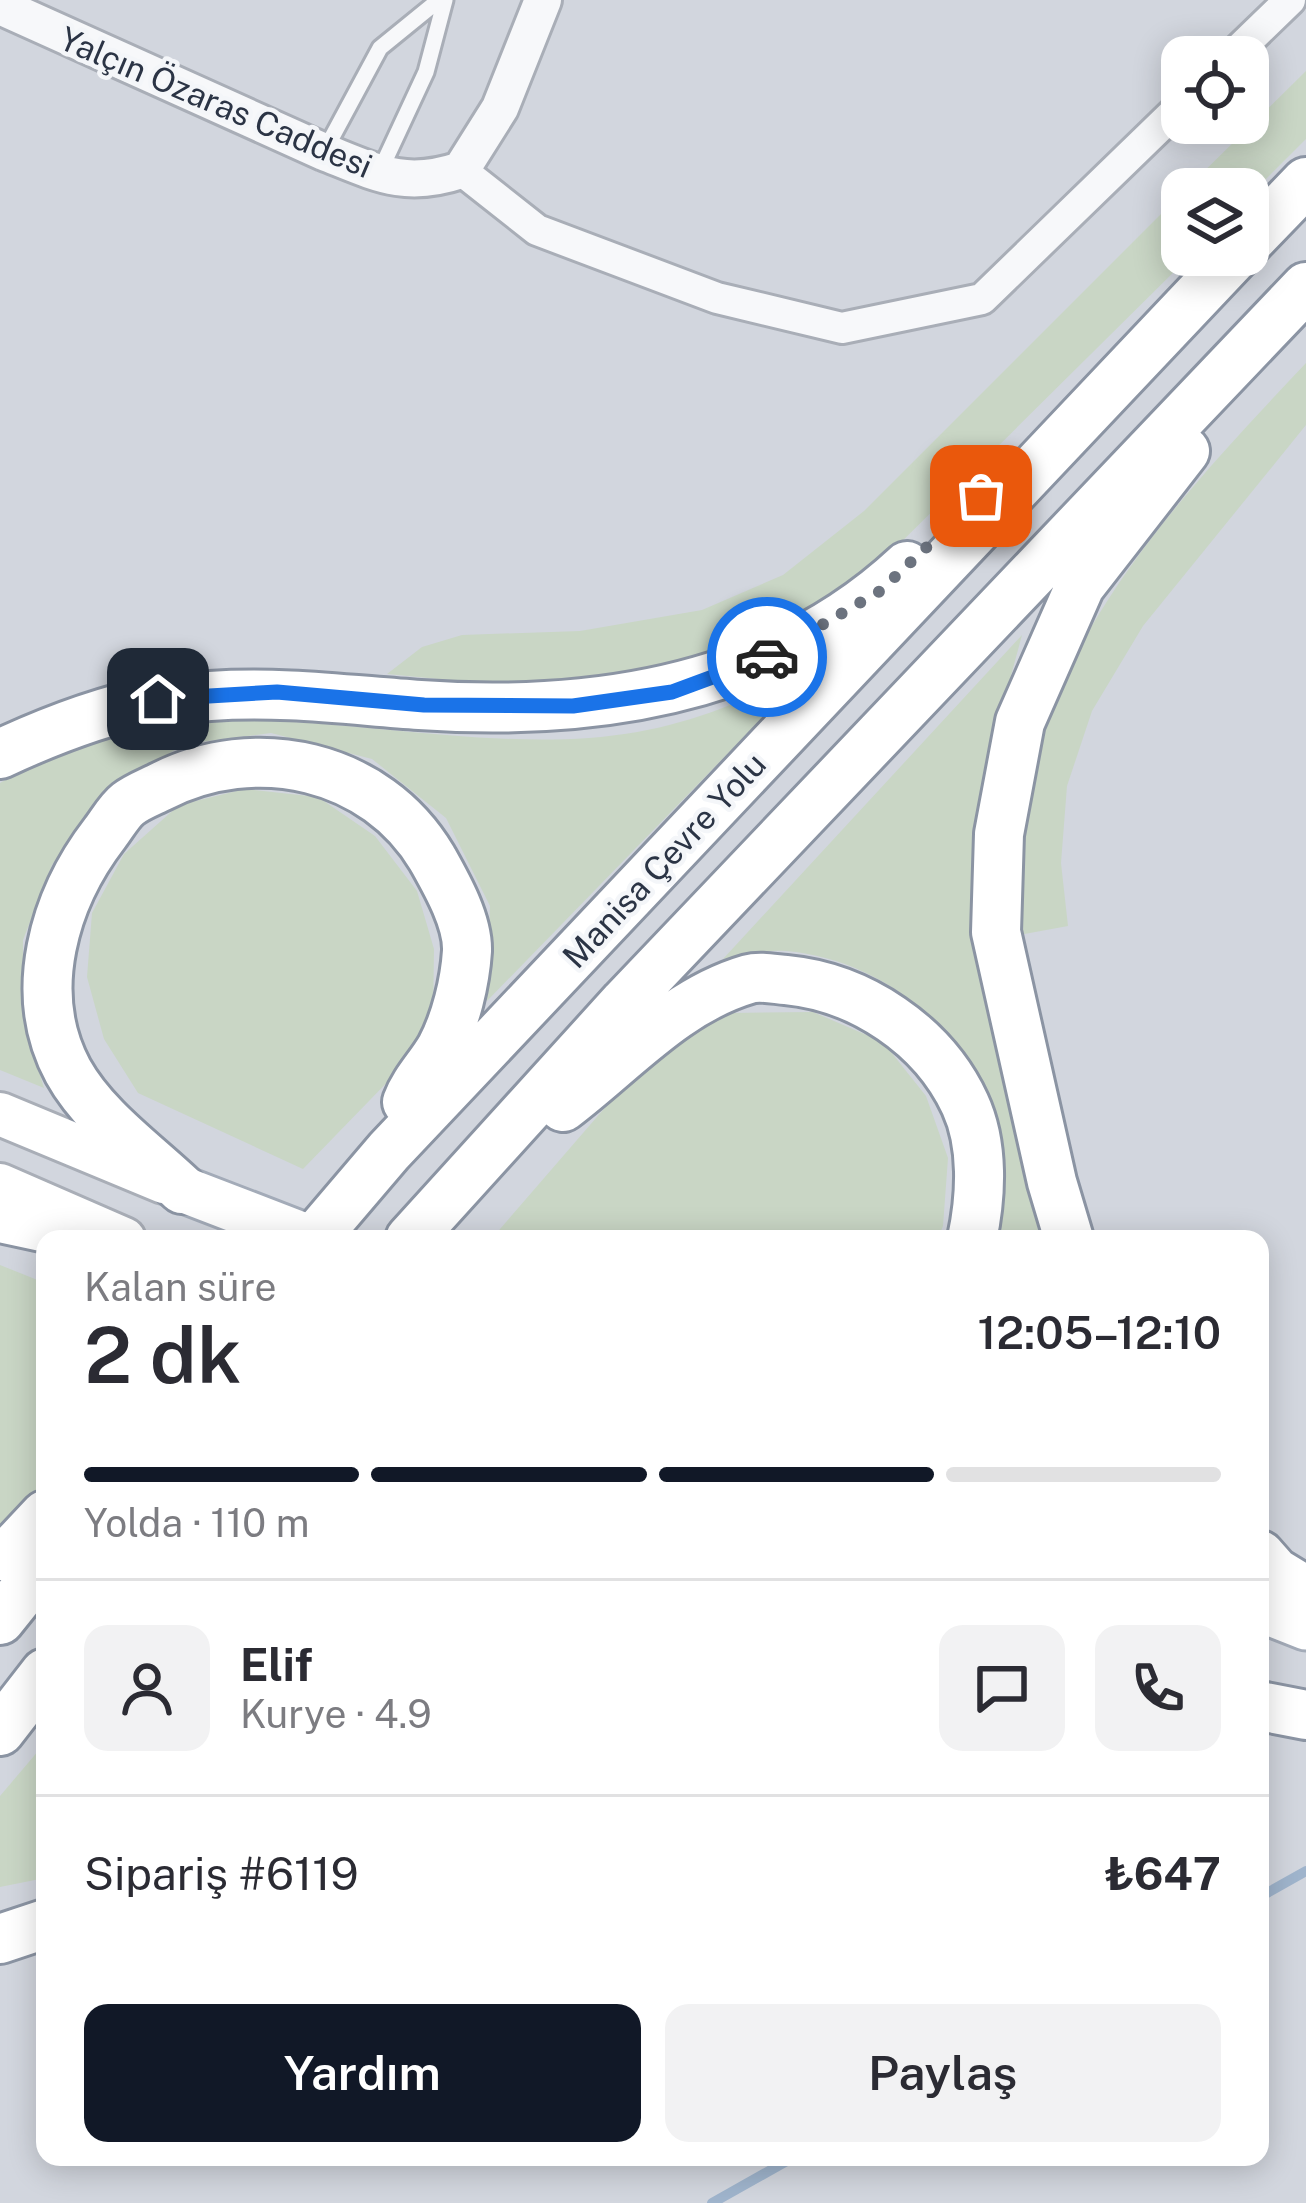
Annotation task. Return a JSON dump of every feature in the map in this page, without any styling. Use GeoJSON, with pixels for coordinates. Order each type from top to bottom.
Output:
{"type":"FeatureCollection","features":[{"type":"Feature","properties":{"kind":"highway"},"geometry":{"type":"LineString","coordinates":[[1269,220],[1306,182]]}},
{"type":"Feature","properties":{"kind":"highway","name":"Manisa Çevre Yolu"},"geometry":{"type":"LineString","coordinates":[[321,1230],[389,1151],[1216,276]]}},
{"type":"Feature","properties":{"kind":"highway","name":"Manisa Çevre Yolu"},"geometry":{"type":"LineString","coordinates":[[463,1182],[626,1002],[1306,287]]}},
{"type":"Feature","properties":{"kind":"highway"},"geometry":{"type":"LineString","coordinates":[[1066,1230],[997,932],[999,833],[1020,722],[1080,586],[1174,469],[1247,349]]}},
{"type":"Feature","properties":{"kind":"highway"},"geometry":{"type":"LineString","coordinates":[[0,754],[43,734],[158,699],[277,692],[424,705],[573,706],[672,692],[784,651],[880,591],[1015,464],[1079,419]]}},
{"type":"Feature","properties":{"kind":"highway"},"geometry":{"type":"LineString","coordinates":[[182,1189],[102,1115],[69,1072],[48,1016],[47,963],[64,905],[86,858],[128,804],[185,774],[254,760],[321,770],[373,794],[419,837],[448,885],[467,946],[458,1002],[442,1046],[412,1090],[389,1151]]}},
{"type":"Feature","properties":{"kind":"highway"},"geometry":{"type":"LineString","coordinates":[[418,1230],[463,1182],[569,1103],[683,1007],[754,977],[820,983],[884,1012],[932,1054],[966,1106],[979,1165],[974,1230]]}},
{"type":"Feature","properties":{"kind":"highway"},"geometry":{"type":"LineString","coordinates":[[0,1218],[56,1230]]}},
{"type":"Feature","properties":{"kind":"highway"},"geometry":{"type":"LineString","coordinates":[[0,1556],[14,1549],[36,1524]]}},
{"type":"Feature","properties":{"kind":"highway"},"geometry":{"type":"LineString","coordinates":[[1269,1565],[1306,1591]]}},
{"type":"Feature","properties":{"kind":"highway"},"geometry":{"type":"LineString","coordinates":[[0,1620],[36,1575]]}},
{"type":"Feature","properties":{"kind":"highway"},"geometry":{"type":"LineString","coordinates":[[0,1731],[36,1685]]}},
{"type":"Feature","properties":{"kind":"highway"},"geometry":{"type":"LineString","coordinates":[[1269,1707],[1306,1712]]}},
{"type":"Feature","properties":{"kind":"highway"},"geometry":{"type":"LineString","coordinates":[[0,1940],[36,1927]]}},
{"type":"Feature","properties":{"kind":"main road"},"geometry":{"type":"LineString","coordinates":[[0,1114],[289,1230]]}},
{"type":"Feature","properties":{"kind":"main road"},"geometry":{"type":"LineString","coordinates":[[0,1185],[103,1230]]}},
{"type":"Feature","properties":{"kind":"main road"},"geometry":{"type":"LineString","coordinates":[[1269,1613],[1306,1628]]}},
{"type":"Feature","properties":{"kind":"main road"},"geometry":{"type":"LineString","coordinates":[[1269,1695],[1306,1712]]}},
{"type":"Feature","properties":{"kind":"street"},"geometry":{"type":"LineString","coordinates":[[543,0],[500,108],[461,170],[537,230],[717,298],[842,328],[982,298],[1161,125]]}},
{"type":"Feature","properties":{"kind":"street"},"geometry":{"type":"LineString","coordinates":[[1253,36],[1290,0]]}},
{"type":"Feature","properties":{"kind":"street","name":"Yalçın Özaras Caddesi"},"geometry":{"type":"LineString","coordinates":[[0,6],[379,174],[427,182],[461,170]]}},
{"type":"Feature","properties":{"kind":"lane"},"geometry":{"type":"LineString","coordinates":[[324,152],[380,48],[442,0]]}},
{"type":"Feature","properties":{"kind":"lane"},"geometry":{"type":"LineString","coordinates":[[379,174],[425,72],[442,0]]}},
{"type":"Feature","properties":{"kind":"shaded area"},"geometry":{"type":"Polygon","coordinates":[[[0,0],[1306,0],[1306,2203],[0,2203],[0,0]]]}},
{"type":"Feature","properties":{"kind":"green space"},"geometry":{"type":"Polygon","coordinates":[[[1306,71],[1306,139],[1269,176],[1269,168],[1207,168],[1232,144],[1269,144],[1269,107],[1306,71]]]}},
{"type":"Feature","properties":{"kind":"green space"},"geometry":{"type":"Polygon","coordinates":[[[1161,214],[1161,276],[1170,276],[871,572],[742,647],[631,677],[511,686],[387,674],[422,647],[462,635],[580,631],[702,610],[783,575],[864,511],[1161,214]]]}},
{"type":"Feature","properties":{"kind":"green space"},"geometry":{"type":"Polygon","coordinates":[[[1306,363],[1306,425],[1143,626],[1092,711],[1067,786],[1061,863],[1068,926],[1019,935],[1026,790],[1050,711],[1076,655],[1142,550],[1306,363]]]}},
{"type":"Feature","properties":{"kind":"green space"},"geometry":{"type":"Polygon","coordinates":[[[1022,635],[996,731],[973,931],[1038,1230],[996,1230],[1002,1149],[996,1120],[964,1057],[916,1005],[887,984],[821,957],[778,951],[723,959],[1022,635]]]}},
{"type":"Feature","properties":{"kind":"green space"},"geometry":{"type":"Polygon","coordinates":[[[813,666],[487,1001],[490,906],[446,818],[372,759],[271,733],[184,744],[98,798],[52,865],[23,940],[23,1019],[44,1088],[0,1070],[0,783],[66,744],[88,735],[150,724],[213,720],[526,739],[620,735],[705,714],[813,666]]]}},
{"type":"Feature","properties":{"kind":"green space"},"geometry":{"type":"Polygon","coordinates":[[[245,789],[318,797],[375,836],[417,891],[434,949],[433,1017],[401,1068],[303,1169],[138,1093],[104,1039],[87,977],[92,913],[124,854],[179,805],[245,789]]]}},
{"type":"Feature","properties":{"kind":"green space"},"geometry":{"type":"Polygon","coordinates":[[[813,1012],[883,1042],[926,1096],[948,1158],[941,1230],[499,1230],[660,1044],[729,1013],[813,1012]]]}},
{"type":"Feature","properties":{"kind":"green space"},"geometry":{"type":"Polygon","coordinates":[[[0,1265],[36,1279],[36,1493],[0,1529],[0,1265]]]}},
{"type":"Feature","properties":{"kind":"green space"},"geometry":{"type":"Polygon","coordinates":[[[36,1754],[36,1880],[0,1887],[0,1796],[36,1754]]]}},
{"type":"Feature","properties":{"kind":"waterway"},"geometry":{"type":"LineString","coordinates":[[1269,1892],[1306,1871]]}},
{"type":"Feature","properties":{"kind":"waterway"},"geometry":{"type":"LineString","coordinates":[[712,2203],[778,2166]]}},
{"type":"Feature","properties":{"kind":"way so far"},"geometry":{"type":"LineString","coordinates":[[767,657],[880,591],[981,496]]}},
{"type":"Feature","properties":{"kind":"route"},"geometry":{"type":"LineString","coordinates":[[158,699],[277,692],[424,705],[573,706],[672,692],[767,657]]}}]}
